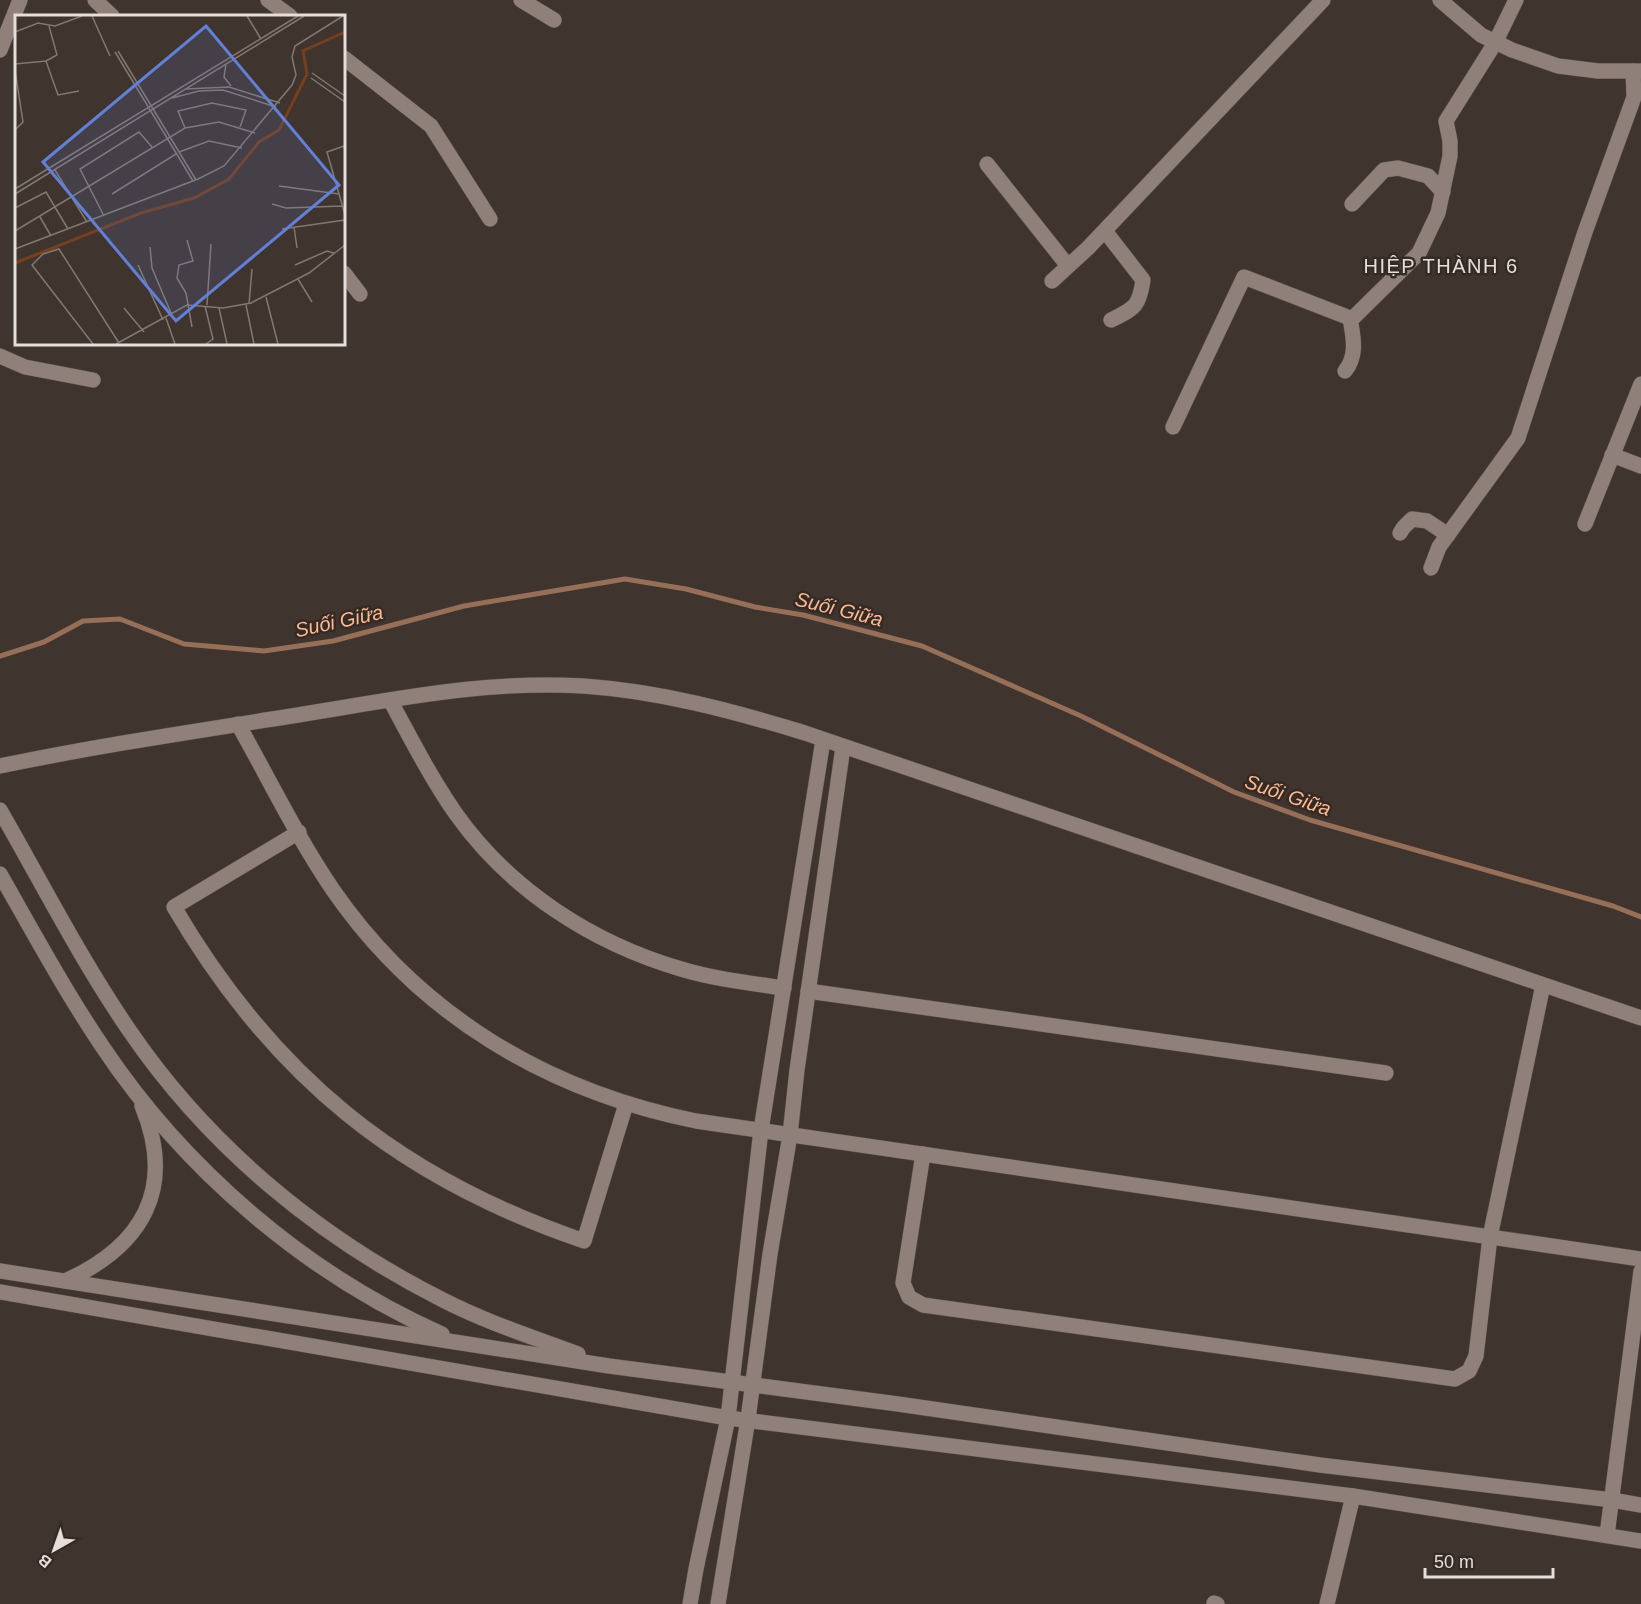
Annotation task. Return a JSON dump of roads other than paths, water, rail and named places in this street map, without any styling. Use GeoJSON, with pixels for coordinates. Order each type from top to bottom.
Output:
{"type":"FeatureCollection","features":[{"type":"Feature","properties":{"kind":"street"},"geometry":{"type":"LineString","coordinates":[[0,50],[20,0]]}},
{"type":"Feature","properties":{"kind":"street"},"geometry":{"type":"LineString","coordinates":[[95,0],[111,15]]}},
{"type":"Feature","properties":{"kind":"street"},"geometry":{"type":"LineString","coordinates":[[268,0],[289,15]]}},
{"type":"Feature","properties":{"kind":"street"},"geometry":{"type":"LineString","coordinates":[[521,0],[554,20]]}},
{"type":"Feature","properties":{"kind":"street"},"geometry":{"type":"LineString","coordinates":[[1052,281],[1104,231],[1323,0]]}},
{"type":"Feature","properties":{"kind":"street"},"geometry":{"type":"LineString","coordinates":[[1431,568],[1439,547],[1518,438],[1586,232],[1634,97],[1637,71],[1598,71],[1558,66],[1495,43],[1458,18],[1440,0]]}},
{"type":"Feature","properties":{"kind":"street"},"geometry":{"type":"LineString","coordinates":[[1173,427],[1244,277],[1350,318],[1354,317],[1419,253],[1438,213],[1443,192],[1450,156],[1446,121],[1495,43],[1516,0]]}},
{"type":"Feature","properties":{"kind":"street"},"geometry":{"type":"LineString","coordinates":[[345,58],[431,126],[490,219]]}},
{"type":"Feature","properties":{"kind":"street"},"geometry":{"type":"LineString","coordinates":[[987,164],[1068,266]]}},
{"type":"Feature","properties":{"kind":"street"},"geometry":{"type":"LineString","coordinates":[[1352,204],[1384,170],[1398,168],[1428,176],[1443,192]]}},
{"type":"Feature","properties":{"kind":"street"},"geometry":{"type":"LineString","coordinates":[[1104,231],[1143,280],[1140,300],[1128,312],[1111,320]]}},
{"type":"Feature","properties":{"kind":"street"},"geometry":{"type":"LineString","coordinates":[[345,274],[360,294]]}},
{"type":"Feature","properties":{"kind":"street"},"geometry":{"type":"LineString","coordinates":[[1345,371],[1350,364],[1354,346],[1350,318]]}},
{"type":"Feature","properties":{"kind":"street"},"geometry":{"type":"LineString","coordinates":[[0,356],[25,367],[93,380]]}},
{"type":"Feature","properties":{"kind":"street"},"geometry":{"type":"LineString","coordinates":[[1585,524],[1641,384]]}},
{"type":"Feature","properties":{"kind":"street"},"geometry":{"type":"LineString","coordinates":[[1612,455],[1641,466]]}},
{"type":"Feature","properties":{"kind":"street"},"geometry":{"type":"LineString","coordinates":[[1400,533],[1412,519],[1427,520],[1448,535]]}},
{"type":"Feature","properties":{"kind":"street"},"geometry":{"type":"LineString","coordinates":[[0,766],[85,749],[440,692],[503,685],[584,686],[640,693],[717,708],[824,740],[1641,1018]]}},
{"type":"Feature","properties":{"kind":"street"},"geometry":{"type":"LineString","coordinates":[[390,700],[434,780],[458,816],[501,866],[552,908],[601,938],[655,961],[710,976],[784,988]]}},
{"type":"Feature","properties":{"kind":"street"},"geometry":{"type":"LineString","coordinates":[[238,724],[298,832],[334,890],[354,918],[384,952],[424,991],[478,1033],[567,1082],[626,1104],[674,1116],[1641,1259]]}},
{"type":"Feature","properties":{"kind":"street"},"geometry":{"type":"LineString","coordinates":[[690,1604],[728,1418],[761,1130],[824,740]]}},
{"type":"Feature","properties":{"kind":"street"},"geometry":{"type":"LineString","coordinates":[[717,1604],[748,1419],[770,1254],[790,1134],[843,747]]}},
{"type":"Feature","properties":{"kind":"street"},"geometry":{"type":"LineString","coordinates":[[0,810],[104,991],[129,1030],[186,1104],[252,1170],[324,1229],[403,1279],[487,1320],[609,1366]]}},
{"type":"Feature","properties":{"kind":"street"},"geometry":{"type":"LineString","coordinates":[[298,832],[174,907],[214,973],[244,1011],[289,1062],[346,1114],[401,1154],[450,1184],[511,1214],[584,1241],[626,1104]]}},
{"type":"Feature","properties":{"kind":"street"},"geometry":{"type":"LineString","coordinates":[[0,874],[77,1008],[132,1087],[141,1103],[152,1137],[155,1170],[150,1200],[139,1225],[121,1247],[95,1267],[65,1281]]}},
{"type":"Feature","properties":{"kind":"street"},"geometry":{"type":"LineString","coordinates":[[923,1154],[903,1283],[909,1297],[923,1305],[1455,1378],[1469,1371],[1476,1356],[1490,1237],[1542,985]]}},
{"type":"Feature","properties":{"kind":"street"},"geometry":{"type":"LineString","coordinates":[[808,991],[1386,1073]]}},
{"type":"Feature","properties":{"kind":"street"},"geometry":{"type":"LineString","coordinates":[[132,1087],[195,1160],[267,1225],[346,1282],[388,1307],[458,1342]]}},
{"type":"Feature","properties":{"kind":"street"},"geometry":{"type":"LineString","coordinates":[[0,1271],[609,1366],[732,1383],[752,1383],[1320,1465],[1641,1505]]}},
{"type":"Feature","properties":{"kind":"street"},"geometry":{"type":"LineString","coordinates":[[1607,1535],[1641,1271]]}},
{"type":"Feature","properties":{"kind":"street"},"geometry":{"type":"LineString","coordinates":[[0,1292],[728,1418],[1353,1496],[1641,1541]]}},
{"type":"Feature","properties":{"kind":"street"},"geometry":{"type":"LineString","coordinates":[[1327,1604],[1353,1496]]}},
{"type":"Feature","properties":{"kind":"waterway","name":"Suối Giữa"},"geometry":{"type":"LineString","coordinates":[[0,656],[44,642],[83,621],[120,619],[184,644],[264,651],[333,641],[464,606],[625,579],[686,589],[755,607],[803,615],[922,646],[1081,716],[1234,792],[1310,820],[1613,906],[1641,917]]}},
{"type":"Feature","properties":{"kind":"district","name":"HIỆP THÀNH 6"},"geometry":{"type":"Point","coordinates":[1441,266]}}]}
